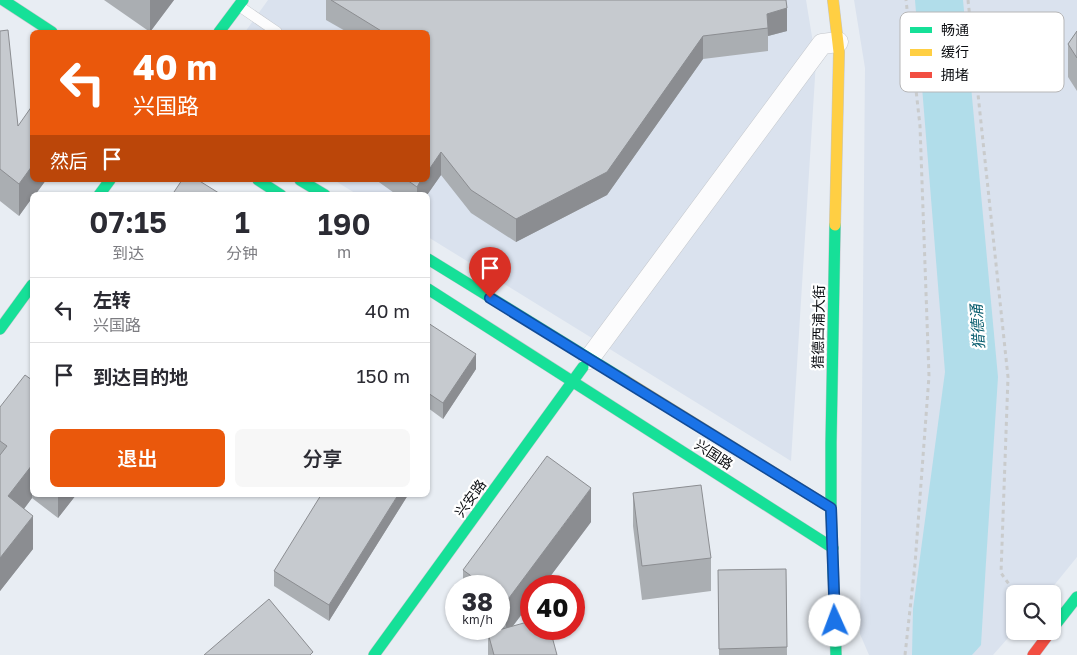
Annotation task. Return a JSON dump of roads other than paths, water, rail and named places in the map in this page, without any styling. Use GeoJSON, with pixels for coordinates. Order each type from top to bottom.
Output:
{"type":"FeatureCollection","features":[{"type":"Feature","properties":{"kind":"street"},"geometry":{"type":"LineString","coordinates":[[3,0],[49,30]]}},
{"type":"Feature","properties":{"kind":"street","name":"猎德西浦大街"},"geometry":{"type":"LineString","coordinates":[[833,0],[839,58],[831,443],[831,508],[836,655]]}},
{"type":"Feature","properties":{"kind":"street"},"geometry":{"type":"LineString","coordinates":[[221,30],[241,3]]}},
{"type":"Feature","properties":{"kind":"street"},"geometry":{"type":"LineString","coordinates":[[589,359],[822,44],[838,42]]}},
{"type":"Feature","properties":{"kind":"street"},"geometry":{"type":"LineString","coordinates":[[261,182],[276,192]]}},
{"type":"Feature","properties":{"kind":"street"},"geometry":{"type":"LineString","coordinates":[[306,182],[320,192]]}},
{"type":"Feature","properties":{"kind":"street","name":"兴国路"},"geometry":{"type":"LineString","coordinates":[[430,260],[831,508]]}},
{"type":"Feature","properties":{"kind":"street"},"geometry":{"type":"LineString","coordinates":[[0,329],[30,288]]}},
{"type":"Feature","properties":{"kind":"street","name":"兴国路"},"geometry":{"type":"LineString","coordinates":[[430,289],[832,548]]}},
{"type":"Feature","properties":{"kind":"street","name":"兴安路"},"geometry":{"type":"LineString","coordinates":[[374,655],[589,359]]}},
{"type":"Feature","properties":{"kind":"street"},"geometry":{"type":"LineString","coordinates":[[1061,618],[1077,597]]}},
{"type":"Feature","properties":{"kind":"street"},"geometry":{"type":"LineString","coordinates":[[1028,655],[1042,640]]}},
{"type":"Feature","properties":{"kind":"street"},"geometry":{"type":"LineString","coordinates":[[1034,655],[1044,640]]}},
{"type":"Feature","properties":{"kind":"lane"},"geometry":{"type":"LineString","coordinates":[[241,3],[275,30]]}},
{"type":"Feature","properties":{"kind":"water"},"geometry":{"type":"Polygon","coordinates":[[[915,0],[963,0],[964,12],[916,12],[915,0]]]}},
{"type":"Feature","properties":{"kind":"water","name":"猎德涌"},"geometry":{"type":"Polygon","coordinates":[[[922,92],[972,92],[998,377],[981,645],[972,655],[912,655],[913,609],[945,372],[922,92]]]}}]}
